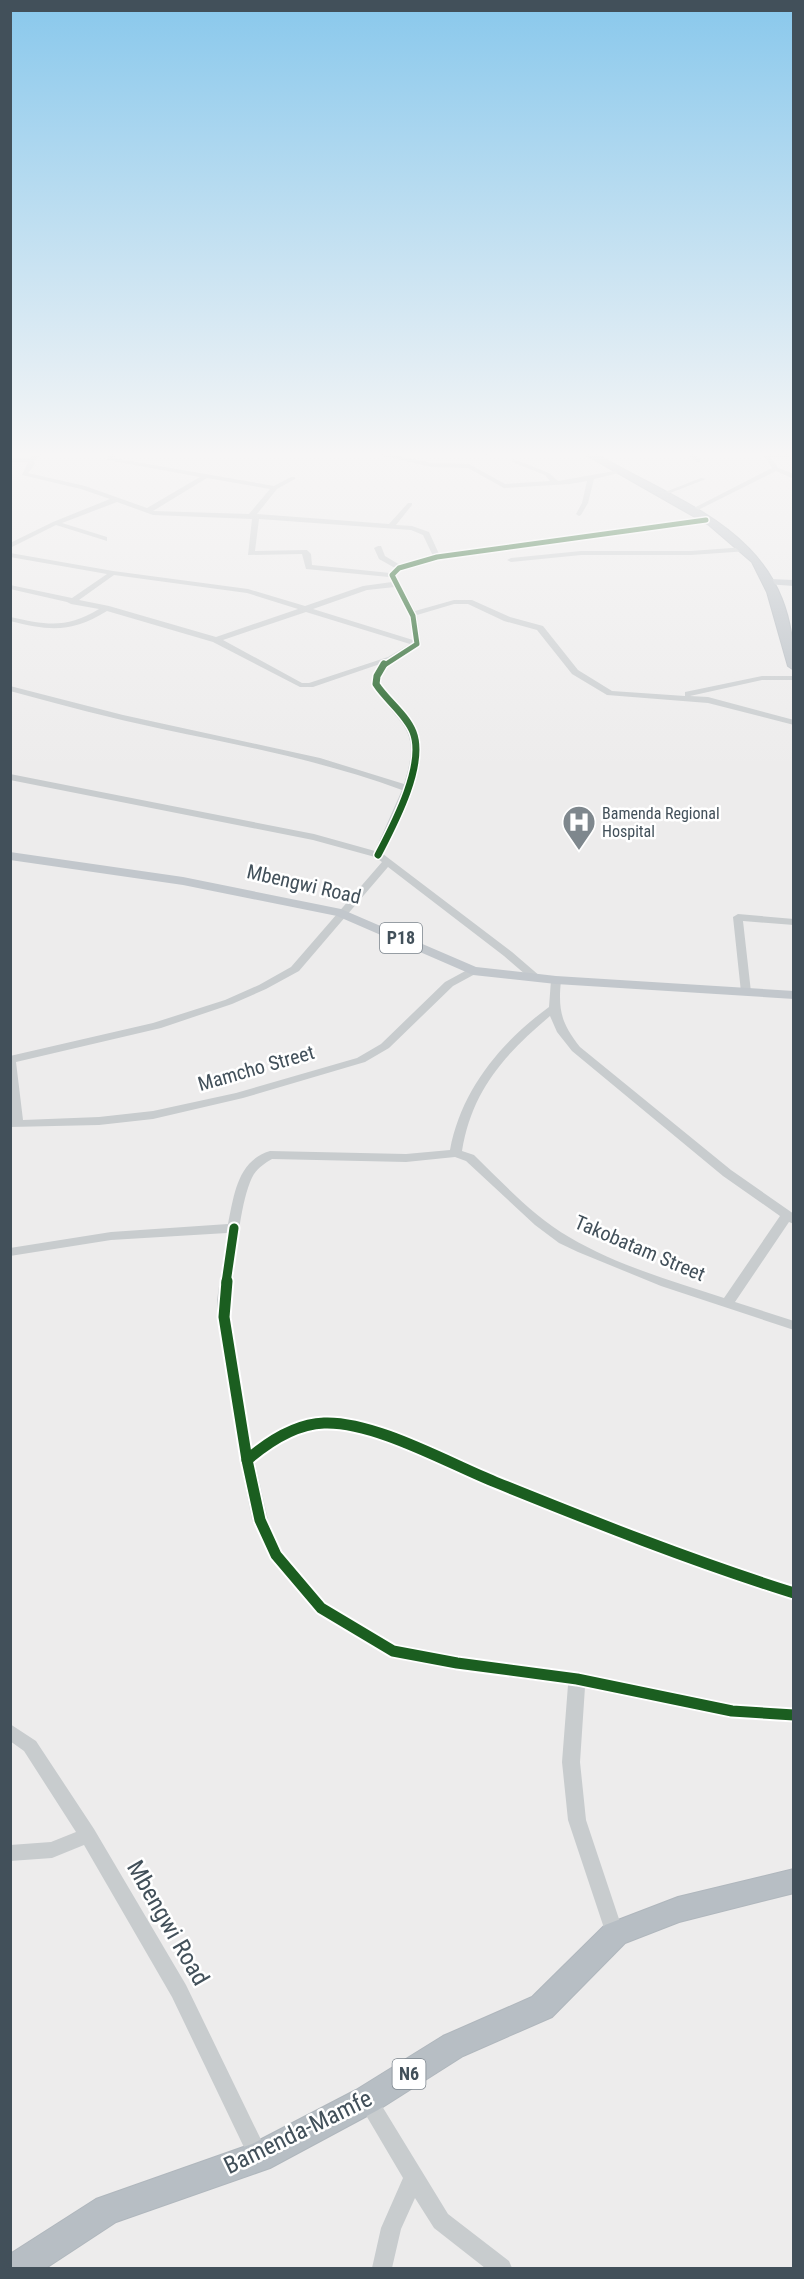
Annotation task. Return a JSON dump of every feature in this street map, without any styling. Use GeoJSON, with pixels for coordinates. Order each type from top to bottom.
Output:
{"type":"FeatureCollection","features":[{"type":"Feature","properties":{"kind":"highway"},"geometry":{"type":"LineString","coordinates":[[751,557],[769,582],[788,636],[794,666]]}},
{"type":"Feature","properties":{"kind":"highway","name":"Bamenda-Mamfe"},"geometry":{"type":"LineString","coordinates":[[18,2268],[107,2210],[259,2157],[367,2100],[453,2046],[542,2007],[615,1934],[678,1910],[734,1893],[794,1881]]}},
{"type":"Feature","properties":{"kind":"main road"},"geometry":{"type":"LineString","coordinates":[[769,582],[794,583]]}},
{"type":"Feature","properties":{"kind":"main road","name":"Mbengwi Road"},"geometry":{"type":"LineString","coordinates":[[10,856],[183,881],[341,913],[473,971],[537,979],[794,995]]}},
{"type":"Feature","properties":{"kind":"street"},"geometry":{"type":"LineString","coordinates":[[23,557],[113,573],[237,589],[309,609],[417,644]]}},
{"type":"Feature","properties":{"kind":"street"},"geometry":{"type":"LineString","coordinates":[[308,557],[309,567],[392,575]]}},
{"type":"Feature","properties":{"kind":"street"},"geometry":{"type":"LineString","coordinates":[[383,557],[399,568]]}},
{"type":"Feature","properties":{"kind":"street"},"geometry":{"type":"LineString","coordinates":[[392,575],[399,568],[436,557]]}},
{"type":"Feature","properties":{"kind":"street"},"geometry":{"type":"LineString","coordinates":[[512,560],[538,557]]}},
{"type":"Feature","properties":{"kind":"street"},"geometry":{"type":"LineString","coordinates":[[71,602],[113,573]]}},
{"type":"Feature","properties":{"kind":"street"},"geometry":{"type":"LineString","coordinates":[[392,575],[413,614],[418,632],[417,644]]}},
{"type":"Feature","properties":{"kind":"street"},"geometry":{"type":"LineString","coordinates":[[216,640],[366,588],[397,584]]}},
{"type":"Feature","properties":{"kind":"street"},"geometry":{"type":"LineString","coordinates":[[10,587],[106,609],[216,640],[300,685],[310,686],[387,660],[417,644]]}},
{"type":"Feature","properties":{"kind":"street"},"geometry":{"type":"LineString","coordinates":[[413,614],[454,602],[468,602],[507,619],[540,628],[575,672],[599,688],[616,694],[675,696],[718,702],[794,723]]}},
{"type":"Feature","properties":{"kind":"street"},"geometry":{"type":"LineString","coordinates":[[10,619],[63,628],[73,627],[106,609]]}},
{"type":"Feature","properties":{"kind":"street","name":"Mamcho Street"},"geometry":{"type":"LineString","coordinates":[[387,660],[376,677],[376,684],[414,733],[416,749],[408,789],[383,858],[323,938],[295,969],[275,981],[232,1000],[159,1024],[11,1060],[14,1124],[99,1121],[164,1112],[239,1096],[361,1060],[385,1046],[448,984],[473,971]]}},
{"type":"Feature","properties":{"kind":"street"},"geometry":{"type":"LineString","coordinates":[[675,696],[762,678],[794,678]]}},
{"type":"Feature","properties":{"kind":"street"},"geometry":{"type":"LineString","coordinates":[[10,688],[105,714],[282,750],[356,770],[408,789]]}},
{"type":"Feature","properties":{"kind":"street"},"geometry":{"type":"LineString","coordinates":[[10,777],[303,835],[383,858],[417,887],[501,948],[537,979]]}},
{"type":"Feature","properties":{"kind":"street"},"geometry":{"type":"LineString","coordinates":[[746,992],[738,917],[794,922]]}},
{"type":"Feature","properties":{"kind":"street"},"geometry":{"type":"LineString","coordinates":[[556,980],[552,1009],[564,1035],[576,1049],[727,1173],[790,1218],[727,1304]]}},
{"type":"Feature","properties":{"kind":"street"},"geometry":{"type":"LineString","coordinates":[[552,1009],[505,1054],[474,1096],[464,1116],[456,1153],[406,1158],[270,1155],[259,1159],[249,1169],[240,1193],[234,1228],[224,1300],[224,1317],[247,1460],[260,1520],[276,1555],[321,1608],[393,1651],[457,1663],[577,1679],[732,1711],[794,1715]]}},
{"type":"Feature","properties":{"kind":"street","name":"Takobatam Street"},"geometry":{"type":"LineString","coordinates":[[456,1153],[470,1158],[542,1223],[564,1239],[627,1268],[794,1326]]}},
{"type":"Feature","properties":{"kind":"street"},"geometry":{"type":"LineString","coordinates":[[10,1252],[111,1236],[234,1228]]}},
{"type":"Feature","properties":{"kind":"street"},"geometry":{"type":"LineString","coordinates":[[247,1460],[266,1444],[295,1429],[336,1424],[393,1440],[591,1520],[794,1593]]}},
{"type":"Feature","properties":{"kind":"street"},"geometry":{"type":"LineString","coordinates":[[577,1679],[571,1762],[577,1820],[615,1934]]}},
{"type":"Feature","properties":{"kind":"street","name":"Mbengwi Road"},"geometry":{"type":"LineString","coordinates":[[10,1731],[30,1746],[88,1835],[179,1991],[259,2157]]}},
{"type":"Feature","properties":{"kind":"street"},"geometry":{"type":"LineString","coordinates":[[10,1853],[52,1851],[88,1835]]}},
{"type":"Feature","properties":{"kind":"street"},"geometry":{"type":"LineString","coordinates":[[367,2100],[413,2179],[441,2221],[502,2268]]}},
{"type":"Feature","properties":{"kind":"street"},"geometry":{"type":"LineString","coordinates":[[382,2268],[391,2228],[413,2179]]}},
{"type":"Feature","properties":{"kind":"cycle path"},"geometry":{"type":"LineString","coordinates":[[378,855],[405,794],[415,759],[416,744],[413,732],[376,684],[377,676],[384,664],[417,644],[413,616],[392,575],[399,568],[436,557]]}},
{"type":"Feature","properties":{"kind":"cycle path"},"geometry":{"type":"LineString","coordinates":[[234,1228],[224,1300],[224,1317],[247,1460],[260,1520],[276,1555],[321,1608],[393,1651],[457,1663],[577,1679],[732,1711],[794,1715]]}},
{"type":"Feature","properties":{"kind":"cycle path"},"geometry":{"type":"LineString","coordinates":[[247,1460],[273,1441],[302,1427],[323,1423],[359,1428],[638,1539],[716,1568],[794,1593]]}},
{"type":"Feature","properties":{"kind":"place","name":"Bamenda Regional Hospital"},"geometry":{"type":"Point","coordinates":[579,851]}}]}
